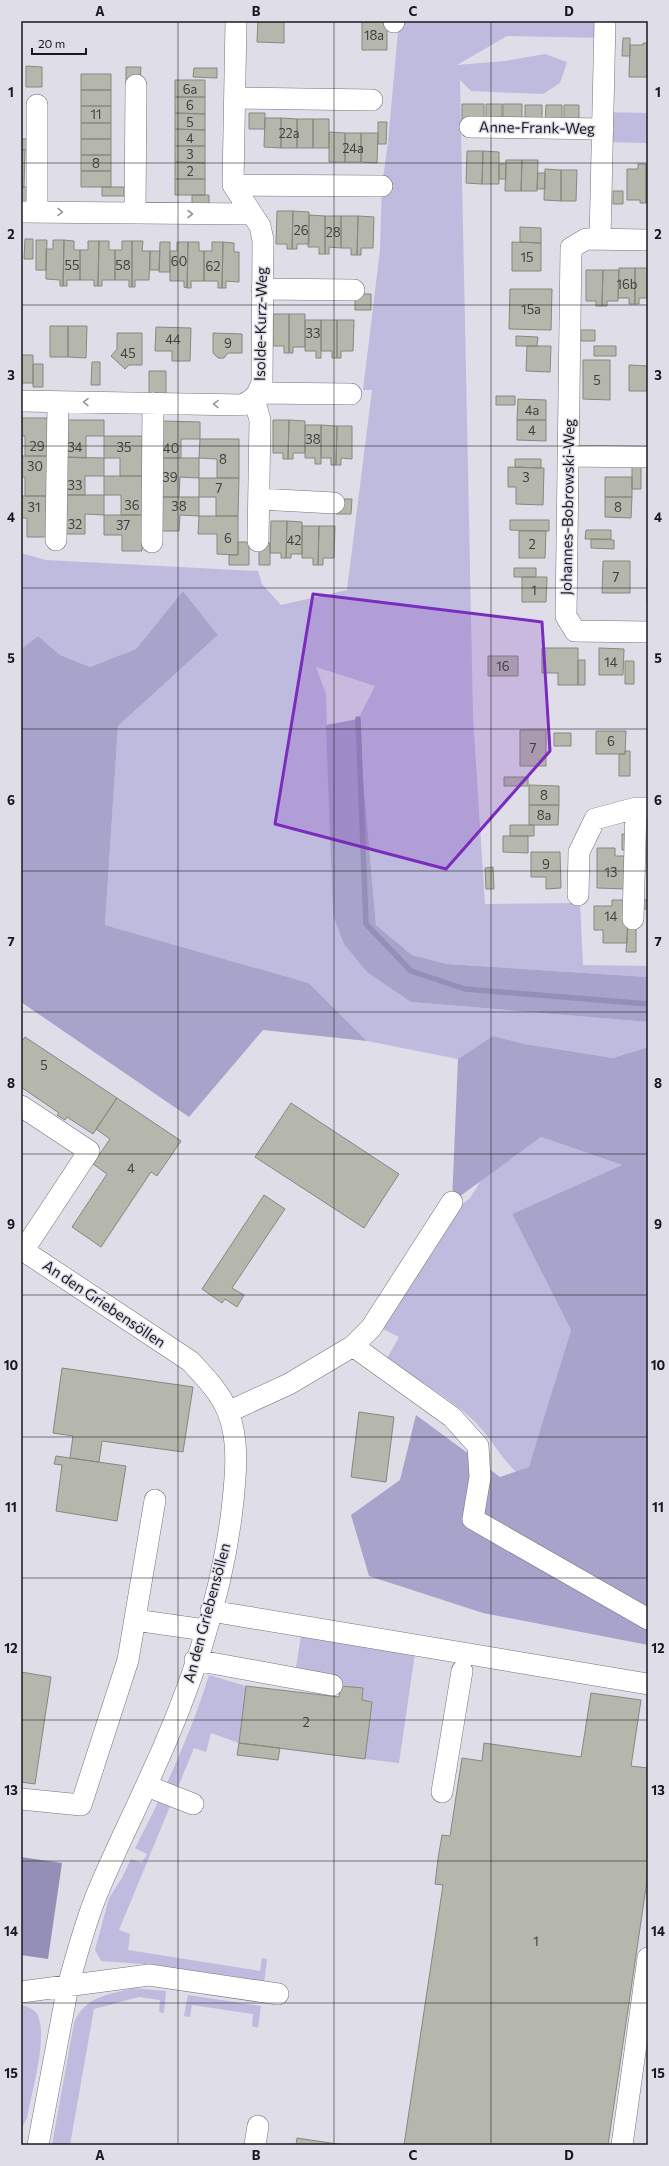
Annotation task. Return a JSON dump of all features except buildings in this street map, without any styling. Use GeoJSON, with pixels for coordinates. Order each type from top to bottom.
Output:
{"type":"FeatureCollection","features":[{"type":"Feature","properties":{"kind":"street"},"geometry":{"type":"LineString","coordinates":[[236,21],[233,185],[382,186]]}},
{"type":"Feature","properties":{"kind":"street","name":"Anne-Frank-Weg"},"geometry":{"type":"LineString","coordinates":[[600,239],[605,21]]}},
{"type":"Feature","properties":{"kind":"street"},"geometry":{"type":"LineString","coordinates":[[135,213],[136,85]]}},
{"type":"Feature","properties":{"kind":"street"},"geometry":{"type":"LineString","coordinates":[[235,98],[372,100]]}},
{"type":"Feature","properties":{"kind":"street"},"geometry":{"type":"LineString","coordinates":[[37,105],[29,212],[252,214]]}},
{"type":"Feature","properties":{"kind":"street","name":"Anne-Frank-Weg"},"geometry":{"type":"LineString","coordinates":[[470,127],[603,129]]}},
{"type":"Feature","properties":{"kind":"street","name":"Isolde-Kurz-Weg"},"geometry":{"type":"LineString","coordinates":[[233,185],[260,226],[263,240],[262,382],[256,396],[260,420],[258,541]]}},
{"type":"Feature","properties":{"kind":"street","name":"Johannes-Bobrowski-Weg"},"geometry":{"type":"LineString","coordinates":[[600,239],[586,239],[571,248],[566,616],[575,631],[648,632]]}},
{"type":"Feature","properties":{"kind":"street"},"geometry":{"type":"LineString","coordinates":[[600,239],[648,240]]}},
{"type":"Feature","properties":{"kind":"street"},"geometry":{"type":"LineString","coordinates":[[262,289],[354,290]]}},
{"type":"Feature","properties":{"kind":"street"},"geometry":{"type":"LineString","coordinates":[[21,401],[242,405],[256,396],[350,394]]}},
{"type":"Feature","properties":{"kind":"street"},"geometry":{"type":"LineString","coordinates":[[56,540],[58,402]]}},
{"type":"Feature","properties":{"kind":"street"},"geometry":{"type":"LineString","coordinates":[[152,542],[153,403]]}},
{"type":"Feature","properties":{"kind":"street"},"geometry":{"type":"LineString","coordinates":[[569,456],[648,456]]}},
{"type":"Feature","properties":{"kind":"street"},"geometry":{"type":"LineString","coordinates":[[259,499],[334,503]]}},
{"type":"Feature","properties":{"kind":"street"},"geometry":{"type":"LineString","coordinates":[[578,895],[579,852],[595,819],[642,808],[633,919]]}},
{"type":"Feature","properties":{"kind":"street"},"geometry":{"type":"LineString","coordinates":[[21,1106],[89,1151],[22,1250]]}},
{"type":"Feature","properties":{"kind":"street"},"geometry":{"type":"LineString","coordinates":[[228,1412],[289,1384],[353,1346],[371,1328],[452,1202]]}},
{"type":"Feature","properties":{"kind":"street","name":"An den Griebensöllen"},"geometry":{"type":"LineString","coordinates":[[22,1250],[43,1273],[190,1361],[206,1378],[228,1412],[236,1445],[236,1474],[231,1521],[211,1611],[182,1700],[147,1786],[95,1899],[68,1986],[38,2145]]}},
{"type":"Feature","properties":{"kind":"street"},"geometry":{"type":"LineString","coordinates":[[353,1346],[452,1417],[478,1446],[480,1477],[473,1519],[648,1619]]}},
{"type":"Feature","properties":{"kind":"street"},"geometry":{"type":"LineString","coordinates":[[21,1799],[82,1805],[128,1660],[155,1500]]}},
{"type":"Feature","properties":{"kind":"street"},"geometry":{"type":"LineString","coordinates":[[211,1611],[648,1684]]}},
{"type":"Feature","properties":{"kind":"street"},"geometry":{"type":"LineString","coordinates":[[135,1620],[205,1630]]}},
{"type":"Feature","properties":{"kind":"street"},"geometry":{"type":"LineString","coordinates":[[195,1660],[332,1685]]}},
{"type":"Feature","properties":{"kind":"street"},"geometry":{"type":"LineString","coordinates":[[442,1792],[462,1671]]}},
{"type":"Feature","properties":{"kind":"street"},"geometry":{"type":"LineString","coordinates":[[147,1786],[193,1804]]}},
{"type":"Feature","properties":{"kind":"street"},"geometry":{"type":"LineString","coordinates":[[622,2145],[648,1958]]}},
{"type":"Feature","properties":{"kind":"street"},"geometry":{"type":"LineString","coordinates":[[21,1992],[149,1975],[278,1994]]}},
{"type":"Feature","properties":{"kind":"highlighted area"},"geometry":{"type":"Polygon","coordinates":[[[313,594],[542,622],[550,751],[446,869],[275,824],[313,594]]]}},
{"type":"Feature","properties":{"kind":"shaded area"},"geometry":{"type":"Polygon","coordinates":[[[399,21],[605,21],[605,38],[507,36],[457,65],[505,61],[545,54],[567,62],[560,83],[543,94],[471,91],[460,80],[473,716],[485,904],[580,903],[583,965],[648,966],[648,977],[447,964],[412,955],[376,925],[358,719],[375,686],[316,667],[326,694],[333,915],[411,1002],[648,1022],[648,1047],[613,1058],[525,1044],[493,1036],[458,1059],[367,1041],[309,983],[105,925],[118,726],[218,635],[183,591],[136,649],[90,667],[60,655],[38,636],[21,649],[21,553],[46,560],[258,571],[262,584],[281,605],[347,590],[372,390],[363,390],[380,250],[382,186],[388,142],[399,21]]]}},
{"type":"Feature","properties":{"kind":"shaded area"},"geometry":{"type":"Polygon","coordinates":[[[603,112],[648,113],[648,143],[603,142],[603,112]]]}},
{"type":"Feature","properties":{"kind":"shaded area"},"geometry":{"type":"Polygon","coordinates":[[[183,591],[218,635],[118,726],[105,925],[309,983],[367,1041],[263,1030],[189,1117],[21,1002],[21,649],[38,636],[60,655],[90,667],[136,649],[183,591]]]}},
{"type":"Feature","properties":{"kind":"shaded area"},"geometry":{"type":"Polygon","coordinates":[[[358,719],[376,925],[412,955],[447,964],[648,977],[648,1022],[411,1002],[367,972],[344,944],[333,915],[326,725],[358,719]]]}},
{"type":"Feature","properties":{"kind":"shaded area"},"geometry":{"type":"Polygon","coordinates":[[[493,1036],[525,1044],[613,1058],[648,1047],[648,1645],[483,1613],[369,1576],[351,1515],[400,1480],[416,1415],[500,1477],[529,1467],[571,1330],[512,1214],[622,1165],[541,1137],[452,1202],[458,1059],[493,1036]]]}},
{"type":"Feature","properties":{"kind":"shaded area"},"geometry":{"type":"Polygon","coordinates":[[[541,1137],[622,1165],[512,1214],[571,1330],[533,1458],[529,1467],[516,1472],[477,1424],[457,1406],[433,1389],[386,1360],[399,1337],[381,1328],[458,1208],[470,1198],[482,1179],[541,1137]]]}},
{"type":"Feature","properties":{"kind":"shaded area"},"geometry":{"type":"Polygon","coordinates":[[[301,1636],[415,1653],[399,1763],[365,1759],[372,1702],[362,1700],[363,1688],[341,1686],[295,1673],[301,1636]]]}},
{"type":"Feature","properties":{"kind":"shaded area"},"geometry":{"type":"Polygon","coordinates":[[[209,1675],[246,1686],[239,1743],[211,1733],[206,1752],[194,1748],[119,1930],[130,1934],[128,1950],[260,1971],[262,1958],[267,1959],[264,1983],[143,1964],[101,1961],[95,1950],[109,1898],[122,1878],[131,1859],[142,1863],[147,1854],[135,1848],[176,1763],[194,1720],[209,1675]]]}},
{"type":"Feature","properties":{"kind":"shaded area"},"geometry":{"type":"Polygon","coordinates":[[[21,1857],[62,1863],[48,1959],[21,1955],[21,1857]]]}},
{"type":"Feature","properties":{"kind":"shaded area"},"geometry":{"type":"Polygon","coordinates":[[[133,1988],[166,1991],[164,2013],[159,2012],[160,2000],[139,1997],[94,2009],[70,2145],[52,2145],[74,2023],[84,2007],[91,2002],[106,1995],[133,1988]]]}},
{"type":"Feature","properties":{"kind":"shaded area"},"geometry":{"type":"Polygon","coordinates":[[[188,1995],[261,2006],[258,2028],[252,2026],[253,2014],[192,2005],[190,2017],[184,2016],[188,1995]]]}},
{"type":"Feature","properties":{"kind":"shaded area"},"geometry":{"type":"Polygon","coordinates":[[[22,2005],[33,2009],[36,2012],[40,2023],[41,2035],[38,2065],[27,2118],[21,2129],[22,2005]]]}},
{"type":"Feature","properties":{"kind":"waterway"},"geometry":{"type":"LineString","coordinates":[[358,719],[366,924],[411,971],[465,989],[648,1004]]}}]}
